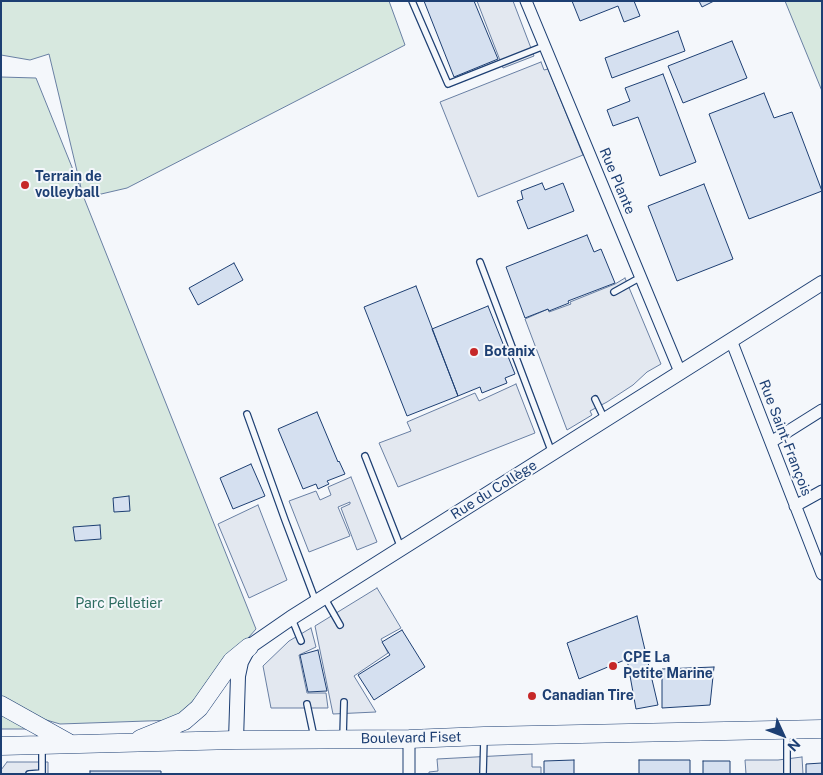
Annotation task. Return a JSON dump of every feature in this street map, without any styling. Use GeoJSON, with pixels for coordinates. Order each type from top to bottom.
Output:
{"type":"FeatureCollection","features":[{"type":"Feature","properties":{"kind":"main road"},"geometry":{"type":"LineString","coordinates":[[129,743],[184,721],[198,708],[232,661],[249,647]]}},
{"type":"Feature","properties":{"kind":"main road"},"geometry":{"type":"LineString","coordinates":[[1,705],[72,745]]}},
{"type":"Feature","properties":{"kind":"main road","name":"Boulevard Fiset"},"geometry":{"type":"LineString","coordinates":[[1,746],[822,730]]}},
{"type":"Feature","properties":{"kind":"street","name":"Rue Plante"},"geometry":{"type":"LineString","coordinates":[[526,1],[680,372]]}},
{"type":"Feature","properties":{"kind":"street","name":"Rue du Collège"},"geometry":{"type":"LineString","coordinates":[[249,647],[320,599],[822,283]]}},
{"type":"Feature","properties":{"kind":"street","name":"Rue Saint-François"},"geometry":{"type":"LineString","coordinates":[[731,340],[822,574]]}},
{"type":"Feature","properties":{"kind":"street"},"geometry":{"type":"LineString","coordinates":[[771,442],[822,410]]}},
{"type":"Feature","properties":{"kind":"street"},"geometry":{"type":"LineString","coordinates":[[796,506],[822,491]]}},
{"type":"Feature","properties":{"kind":"street"},"geometry":{"type":"LineString","coordinates":[[236,740],[238,676],[249,647]]}},
{"type":"Feature","properties":{"kind":"street"},"geometry":{"type":"LineString","coordinates":[[409,739],[409,774]]}},
{"type":"Feature","properties":{"kind":"lane"},"geometry":{"type":"LineString","coordinates":[[412,1],[448,84],[544,46]]}},
{"type":"Feature","properties":{"kind":"lane"},"geometry":{"type":"LineString","coordinates":[[480,262],[552,453]]}},
{"type":"Feature","properties":{"kind":"lane"},"geometry":{"type":"LineString","coordinates":[[614,292],[641,277]]}},
{"type":"Feature","properties":{"kind":"lane"},"geometry":{"type":"LineString","coordinates":[[595,399],[605,420]]}},
{"type":"Feature","properties":{"kind":"lane"},"geometry":{"type":"LineString","coordinates":[[247,414],[284,520],[320,599],[340,625]]}},
{"type":"Feature","properties":{"kind":"lane"},"geometry":{"type":"LineString","coordinates":[[365,456],[401,548]]}},
{"type":"Feature","properties":{"kind":"lane"},"geometry":{"type":"LineString","coordinates":[[291,618],[301,641]]}},
{"type":"Feature","properties":{"kind":"lane"},"geometry":{"type":"LineString","coordinates":[[343,739],[344,702]]}},
{"type":"Feature","properties":{"kind":"lane"},"geometry":{"type":"LineString","coordinates":[[307,704],[314,739]]}},
{"type":"Feature","properties":{"kind":"lane"},"geometry":{"type":"LineString","coordinates":[[787,730],[787,774]]}},
{"type":"Feature","properties":{"kind":"lane"},"geometry":{"type":"LineString","coordinates":[[483,774],[484,736]]}},
{"type":"Feature","properties":{"kind":"lane"},"geometry":{"type":"LineString","coordinates":[[28,774],[42,773],[42,745]]}},
{"type":"Feature","properties":{"kind":"green space","name":"Parc Pelletier"},"geometry":{"type":"Polygon","coordinates":[[[1,1],[389,1],[405,45],[127,188],[84,198],[256,629],[176,720],[60,724],[19,712],[1,700],[1,77],[36,78],[82,192],[49,54],[30,60],[1,55],[1,1]]]}},
{"type":"Feature","properties":{"kind":"green space"},"geometry":{"type":"Polygon","coordinates":[[[785,1],[822,1],[822,91],[785,1]]]}},
{"type":"Feature","properties":{"kind":"green space"},"geometry":{"type":"Polygon","coordinates":[[[1,707],[34,729],[1,729],[1,707]]]}},
{"type":"Feature","properties":{"kind":"shaded area"},"geometry":{"type":"Polygon","coordinates":[[[477,1],[513,1],[534,56],[503,68],[477,1]]]}},
{"type":"Feature","properties":{"kind":"shaded area"},"geometry":{"type":"Polygon","coordinates":[[[541,62],[544,70],[548,69],[583,155],[478,197],[440,102],[541,62]]]}},
{"type":"Feature","properties":{"kind":"shaded area"},"geometry":{"type":"Polygon","coordinates":[[[625,278],[661,364],[647,372],[633,385],[590,411],[592,415],[567,430],[525,319],[548,309],[549,312],[571,304],[570,302],[625,278]]]}},
{"type":"Feature","properties":{"kind":"shaded area"},"geometry":{"type":"Polygon","coordinates":[[[516,384],[535,433],[398,487],[379,443],[411,431],[407,422],[475,393],[479,401],[516,384]]]}},
{"type":"Feature","properties":{"kind":"shaded area"},"geometry":{"type":"Polygon","coordinates":[[[351,477],[377,542],[357,550],[341,508],[350,504],[350,502],[338,507],[350,536],[309,552],[289,501],[316,491],[320,500],[331,495],[328,487],[351,477]]]}},
{"type":"Feature","properties":{"kind":"shaded area"},"geometry":{"type":"Polygon","coordinates":[[[258,505],[287,580],[249,598],[218,524],[258,505]]]}},
{"type":"Feature","properties":{"kind":"shaded area"},"geometry":{"type":"Polygon","coordinates":[[[377,588],[401,628],[381,639],[388,653],[354,676],[376,712],[333,714],[315,626],[377,588]]]}},
{"type":"Feature","properties":{"kind":"shaded area"},"geometry":{"type":"Polygon","coordinates":[[[311,628],[316,647],[299,655],[307,693],[326,693],[328,708],[271,708],[263,666],[289,641],[311,628]]]}},
{"type":"Feature","properties":{"kind":"shaded area"},"geometry":{"type":"Polygon","coordinates":[[[532,754],[532,767],[541,767],[541,774],[429,774],[429,772],[438,771],[437,759],[532,754]]]}},
{"type":"Feature","properties":{"kind":"shaded area"},"geometry":{"type":"Polygon","coordinates":[[[802,757],[803,774],[746,774],[745,760],[778,760],[802,757]]]}},
{"type":"Feature","properties":{"kind":"shaded area"},"geometry":{"type":"Polygon","coordinates":[[[7,762],[48,762],[48,774],[1,774],[1,770],[7,762]]]}},
{"type":"Feature","properties":{"kind":"building"},"geometry":{"type":"Polygon","coordinates":[[[424,1],[474,1],[498,59],[454,77],[424,1]]]}},
{"type":"Feature","properties":{"kind":"building"},"geometry":{"type":"Polygon","coordinates":[[[572,1],[634,1],[640,16],[624,22],[618,6],[580,21],[572,1]]]}},
{"type":"Feature","properties":{"kind":"building"},"geometry":{"type":"Polygon","coordinates":[[[699,1],[714,1],[702,7],[699,1]]]}},
{"type":"Feature","properties":{"kind":"building"},"geometry":{"type":"Polygon","coordinates":[[[678,31],[685,51],[612,78],[605,58],[678,31]]]}},
{"type":"Feature","properties":{"kind":"building"},"geometry":{"type":"Polygon","coordinates":[[[732,41],[747,78],[683,103],[668,66],[732,41]]]}},
{"type":"Feature","properties":{"kind":"building"},"geometry":{"type":"Polygon","coordinates":[[[663,74],[696,162],[660,176],[638,117],[613,126],[607,110],[630,101],[625,88],[663,74]]]}},
{"type":"Feature","properties":{"kind":"building"},"geometry":{"type":"Polygon","coordinates":[[[764,93],[774,118],[792,112],[822,191],[749,219],[709,114],[764,93]]]}},
{"type":"Feature","properties":{"kind":"building"},"geometry":{"type":"Polygon","coordinates":[[[542,183],[545,190],[563,183],[574,211],[528,229],[517,201],[523,199],[521,191],[542,183]]]}},
{"type":"Feature","properties":{"kind":"building"},"geometry":{"type":"Polygon","coordinates":[[[704,184],[733,259],[677,281],[648,206],[704,184]]]}},
{"type":"Feature","properties":{"kind":"building"},"geometry":{"type":"Polygon","coordinates":[[[587,235],[594,252],[601,249],[615,283],[568,301],[569,303],[549,311],[548,309],[525,318],[506,267],[587,235]]]}},
{"type":"Feature","properties":{"kind":"building"},"geometry":{"type":"Polygon","coordinates":[[[234,263],[243,280],[198,305],[189,288],[234,263]]]}},
{"type":"Feature","properties":{"kind":"building"},"geometry":{"type":"Polygon","coordinates":[[[416,286],[458,396],[407,416],[364,307],[416,286]]]}},
{"type":"Feature","properties":{"kind":"building"},"geometry":{"type":"Polygon","coordinates":[[[488,306],[515,374],[505,378],[507,383],[482,393],[480,387],[458,396],[432,329],[488,306]]]}},
{"type":"Feature","properties":{"kind":"building"},"geometry":{"type":"Polygon","coordinates":[[[317,412],[345,474],[327,481],[329,484],[318,489],[316,484],[303,489],[278,429],[317,412]]]}},
{"type":"Feature","properties":{"kind":"building"},"geometry":{"type":"Polygon","coordinates":[[[251,464],[265,496],[233,509],[220,478],[251,464]]]}},
{"type":"Feature","properties":{"kind":"building"},"geometry":{"type":"Polygon","coordinates":[[[129,496],[130,511],[114,512],[113,498],[129,496]]]}},
{"type":"Feature","properties":{"kind":"building"},"geometry":{"type":"Polygon","coordinates":[[[100,525],[101,539],[75,541],[73,527],[100,525]]]}},
{"type":"Feature","properties":{"kind":"building"},"geometry":{"type":"Polygon","coordinates":[[[637,616],[658,705],[636,709],[627,659],[579,679],[567,643],[637,616]]]}},
{"type":"Feature","properties":{"kind":"building"},"geometry":{"type":"Polygon","coordinates":[[[402,630],[425,667],[374,700],[358,675],[390,655],[382,642],[402,630]]]}},
{"type":"Feature","properties":{"kind":"building"},"geometry":{"type":"Polygon","coordinates":[[[318,650],[327,691],[308,692],[300,655],[318,650]]]}},
{"type":"Feature","properties":{"kind":"building"},"geometry":{"type":"Polygon","coordinates":[[[714,667],[710,705],[662,708],[662,669],[714,667]]]}},
{"type":"Feature","properties":{"kind":"building"},"geometry":{"type":"Polygon","coordinates":[[[574,760],[574,774],[544,774],[544,761],[574,760]]]}},
{"type":"Feature","properties":{"kind":"building"},"geometry":{"type":"Polygon","coordinates":[[[639,760],[690,760],[690,774],[639,774],[639,760]]]}},
{"type":"Feature","properties":{"kind":"building"},"geometry":{"type":"Polygon","coordinates":[[[703,761],[730,761],[730,774],[703,774],[703,761]]]}},
{"type":"Feature","properties":{"kind":"building"},"geometry":{"type":"Polygon","coordinates":[[[822,763],[822,774],[806,774],[806,764],[822,763]]]}},
{"type":"Feature","properties":{"kind":"building"},"geometry":{"type":"Polygon","coordinates":[[[90,771],[161,771],[161,774],[90,774],[90,771]]]}},
{"type":"Feature","properties":{"kind":"place","name":"Terrain de volleyball"},"geometry":{"type":"Point","coordinates":[25,185]}},
{"type":"Feature","properties":{"kind":"place","name":"Botanix"},"geometry":{"type":"Point","coordinates":[474,352]}},
{"type":"Feature","properties":{"kind":"place","name":"CPE La Petite Marine"},"geometry":{"type":"Point","coordinates":[613,666]}},
{"type":"Feature","properties":{"kind":"place","name":"Canadian Tire"},"geometry":{"type":"Point","coordinates":[532,696]}}]}
